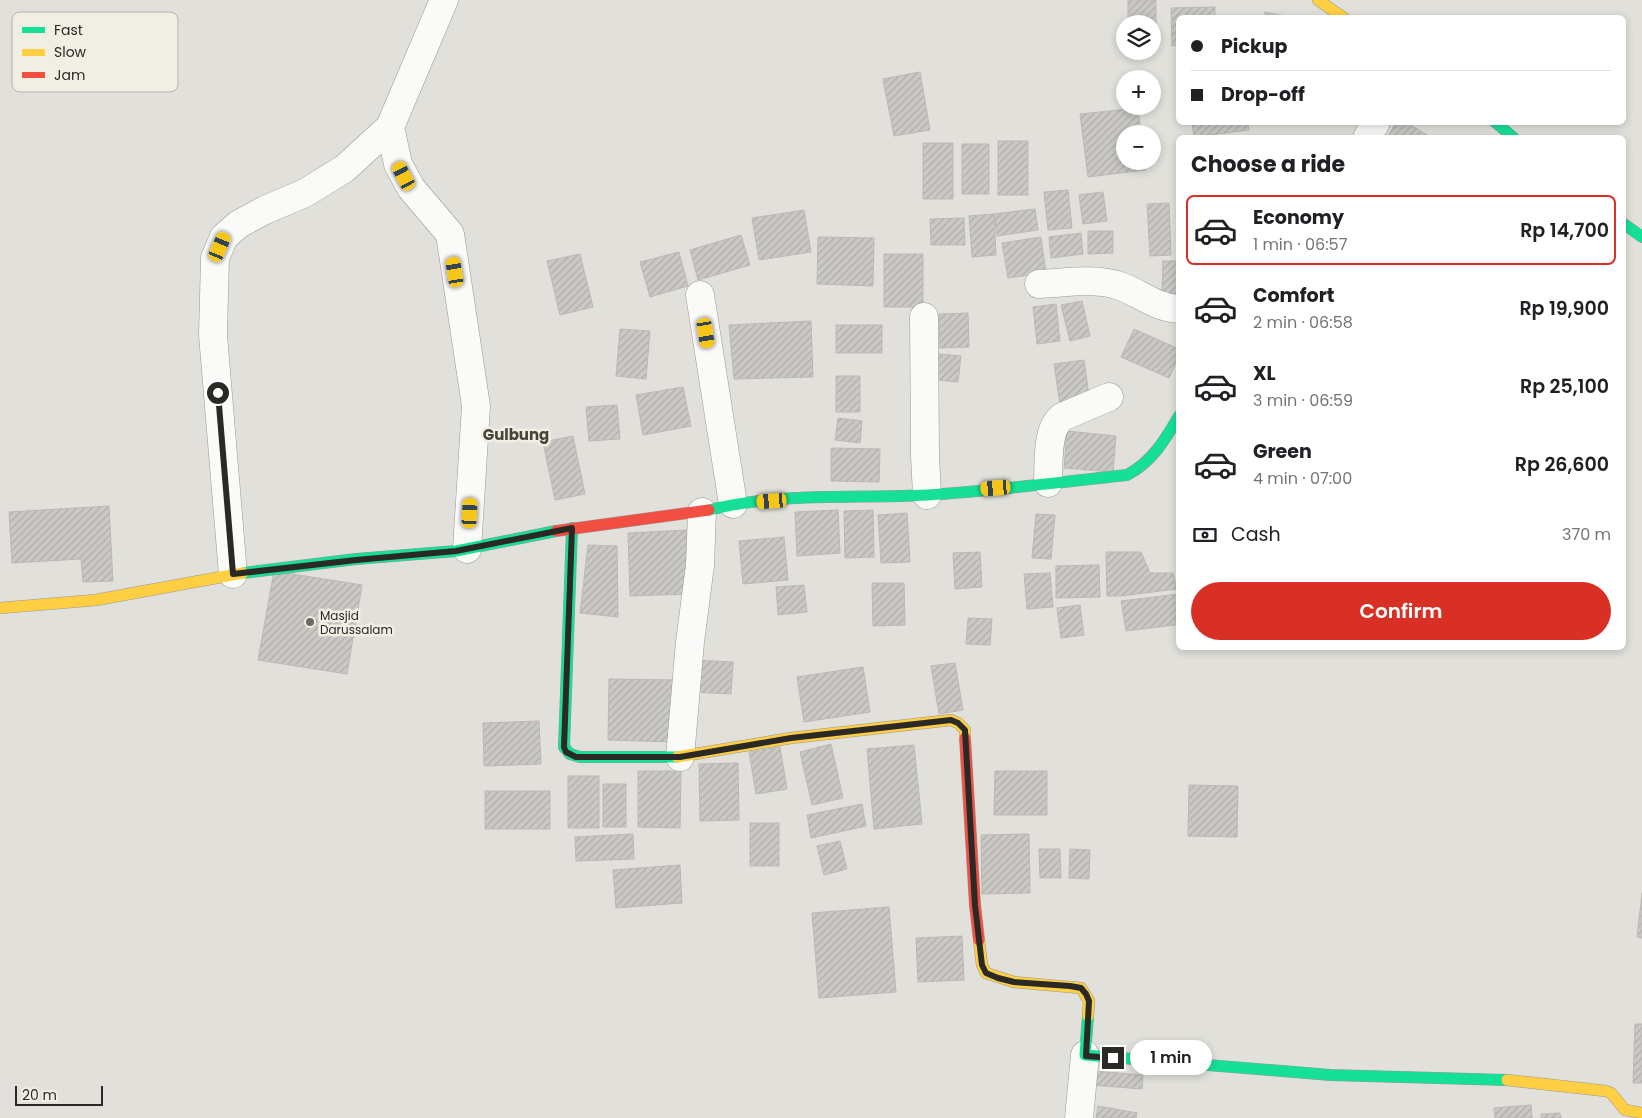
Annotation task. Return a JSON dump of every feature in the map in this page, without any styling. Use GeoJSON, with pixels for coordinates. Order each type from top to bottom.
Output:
{"type":"FeatureCollection","features":[{"type":"Feature","properties":{"kind":"street"},"geometry":{"type":"LineString","coordinates":[[233,574],[213,336],[215,258],[224,237],[239,224],[304,193],[344,168],[390,127],[444,0]]}},
{"type":"Feature","properties":{"kind":"street"},"geometry":{"type":"LineString","coordinates":[[1318,0],[1340,15]]}},
{"type":"Feature","properties":{"kind":"street"},"geometry":{"type":"LineString","coordinates":[[1498,125],[1510,135]]}},
{"type":"Feature","properties":{"kind":"street"},"geometry":{"type":"LineString","coordinates":[[390,127],[398,164],[411,188],[450,234],[476,406],[467,549]]}},
{"type":"Feature","properties":{"kind":"street"},"geometry":{"type":"LineString","coordinates":[[1626,225],[1642,237]]}},
{"type":"Feature","properties":{"kind":"street"},"geometry":{"type":"LineString","coordinates":[[1039,284],[1097,281],[1118,286],[1156,304],[1176,308]]}},
{"type":"Feature","properties":{"kind":"street"},"geometry":{"type":"LineString","coordinates":[[700,295],[733,504]]}},
{"type":"Feature","properties":{"kind":"street"},"geometry":{"type":"LineString","coordinates":[[924,317],[925,456],[928,495]]}},
{"type":"Feature","properties":{"kind":"street"},"geometry":{"type":"LineString","coordinates":[[1048,483],[1051,434],[1057,421],[1062,417],[1109,397]]}},
{"type":"Feature","properties":{"kind":"street"},"geometry":{"type":"LineString","coordinates":[[0,608],[96,600],[233,574],[467,549],[572,528],[702,512],[733,504],[830,496],[928,495],[1128,475],[1138,470],[1159,449],[1176,421]]}},
{"type":"Feature","properties":{"kind":"street"},"geometry":{"type":"LineString","coordinates":[[680,757],[690,642],[700,565],[702,512]]}},
{"type":"Feature","properties":{"kind":"street"},"geometry":{"type":"LineString","coordinates":[[572,528],[564,747],[566,752],[576,757],[680,757],[791,738],[951,720],[958,723],[965,730],[975,905],[982,965],[986,973],[1006,980],[1070,986],[1081,988],[1086,994],[1089,1001],[1086,1056],[1079,1118]]}},
{"type":"Feature","properties":{"kind":"street"},"geometry":{"type":"LineString","coordinates":[[1086,1056],[1330,1075],[1505,1080],[1606,1091],[1611,1093],[1625,1110],[1642,1113]]}},
{"type":"Feature","properties":{"kind":"building"},"geometry":{"type":"Polygon","coordinates":[[[1128,0],[1156,0],[1156,15],[1128,15],[1128,0]]]}},
{"type":"Feature","properties":{"kind":"building"},"geometry":{"type":"Polygon","coordinates":[[[1215,7],[1215,15],[1176,15],[1176,45],[1172,46],[1171,8],[1215,7]]]}},
{"type":"Feature","properties":{"kind":"building"},"geometry":{"type":"Polygon","coordinates":[[[1265,12],[1280,15],[1264,15],[1265,12]]]}},
{"type":"Feature","properties":{"kind":"building"},"geometry":{"type":"Polygon","coordinates":[[[920,72],[930,130],[894,136],[883,79],[920,72]]]}},
{"type":"Feature","properties":{"kind":"building"},"geometry":{"type":"Polygon","coordinates":[[[1116,110],[1116,115],[1139,115],[1140,125],[1116,125],[1116,170],[1145,170],[1088,177],[1080,114],[1116,110]]]}},
{"type":"Feature","properties":{"kind":"building"},"geometry":{"type":"Polygon","coordinates":[[[1192,125],[1248,125],[1249,130],[1194,135],[1192,125]]]}},
{"type":"Feature","properties":{"kind":"building"},"geometry":{"type":"Polygon","coordinates":[[[1394,125],[1411,125],[1427,135],[1389,135],[1394,125]]]}},
{"type":"Feature","properties":{"kind":"building"},"geometry":{"type":"Polygon","coordinates":[[[998,141],[1028,141],[1028,195],[998,195],[998,141]]]}},
{"type":"Feature","properties":{"kind":"building"},"geometry":{"type":"Polygon","coordinates":[[[923,143],[953,143],[953,199],[923,199],[923,143]]]}},
{"type":"Feature","properties":{"kind":"building"},"geometry":{"type":"Polygon","coordinates":[[[962,144],[989,144],[989,194],[962,194],[962,144]]]}},
{"type":"Feature","properties":{"kind":"building"},"geometry":{"type":"Polygon","coordinates":[[[1068,190],[1072,228],[1048,230],[1044,192],[1068,190]]]}},
{"type":"Feature","properties":{"kind":"building"},"geometry":{"type":"Polygon","coordinates":[[[1103,192],[1107,221],[1083,224],[1079,195],[1103,192]]]}},
{"type":"Feature","properties":{"kind":"building"},"geometry":{"type":"Polygon","coordinates":[[[1169,203],[1171,255],[1150,256],[1147,204],[1169,203]]]}},
{"type":"Feature","properties":{"kind":"building"},"geometry":{"type":"Polygon","coordinates":[[[1035,209],[1038,230],[997,236],[994,214],[1035,209]]]}},
{"type":"Feature","properties":{"kind":"building"},"geometry":{"type":"Polygon","coordinates":[[[804,210],[811,252],[759,260],[752,218],[804,210]]]}},
{"type":"Feature","properties":{"kind":"building"},"geometry":{"type":"Polygon","coordinates":[[[994,214],[996,255],[972,257],[969,216],[994,214]]]}},
{"type":"Feature","properties":{"kind":"building"},"geometry":{"type":"Polygon","coordinates":[[[964,218],[965,245],[931,245],[930,219],[964,218]]]}},
{"type":"Feature","properties":{"kind":"building"},"geometry":{"type":"Polygon","coordinates":[[[1088,231],[1113,231],[1113,253],[1088,254],[1088,231]]]}},
{"type":"Feature","properties":{"kind":"building"},"geometry":{"type":"Polygon","coordinates":[[[1081,233],[1083,254],[1051,258],[1049,237],[1081,233]]]}},
{"type":"Feature","properties":{"kind":"building"},"geometry":{"type":"Polygon","coordinates":[[[741,235],[750,265],[698,280],[690,250],[741,235]]]}},
{"type":"Feature","properties":{"kind":"building"},"geometry":{"type":"Polygon","coordinates":[[[818,237],[874,238],[873,286],[817,284],[818,237]]]}},
{"type":"Feature","properties":{"kind":"building"},"geometry":{"type":"Polygon","coordinates":[[[1041,237],[1046,273],[1008,278],[1002,243],[1041,237]]]}},
{"type":"Feature","properties":{"kind":"building"},"geometry":{"type":"Polygon","coordinates":[[[679,252],[688,286],[650,297],[640,262],[679,252]]]}},
{"type":"Feature","properties":{"kind":"building"},"geometry":{"type":"Polygon","coordinates":[[[580,254],[593,307],[560,315],[547,261],[580,254]]]}},
{"type":"Feature","properties":{"kind":"building"},"geometry":{"type":"Polygon","coordinates":[[[884,254],[923,254],[923,307],[884,307],[884,254]]]}},
{"type":"Feature","properties":{"kind":"building"},"geometry":{"type":"Polygon","coordinates":[[[1163,261],[1176,261],[1176,296],[1162,295],[1163,261]]]}},
{"type":"Feature","properties":{"kind":"building"},"geometry":{"type":"Polygon","coordinates":[[[1082,301],[1090,336],[1070,341],[1061,305],[1082,301]]]}},
{"type":"Feature","properties":{"kind":"building"},"geometry":{"type":"Polygon","coordinates":[[[1056,304],[1060,341],[1037,344],[1033,307],[1056,304]]]}},
{"type":"Feature","properties":{"kind":"building"},"geometry":{"type":"Polygon","coordinates":[[[968,313],[969,347],[940,348],[939,314],[968,313]]]}},
{"type":"Feature","properties":{"kind":"building"},"geometry":{"type":"Polygon","coordinates":[[[811,321],[813,377],[734,379],[729,325],[811,321]]]}},
{"type":"Feature","properties":{"kind":"building"},"geometry":{"type":"Polygon","coordinates":[[[836,325],[882,325],[882,353],[836,353],[836,325]]]}},
{"type":"Feature","properties":{"kind":"building"},"geometry":{"type":"Polygon","coordinates":[[[620,329],[650,331],[646,379],[616,376],[620,329]]]}},
{"type":"Feature","properties":{"kind":"building"},"geometry":{"type":"Polygon","coordinates":[[[1134,329],[1176,348],[1176,363],[1169,378],[1121,357],[1134,329]]]}},
{"type":"Feature","properties":{"kind":"building"},"geometry":{"type":"Polygon","coordinates":[[[929,353],[961,356],[958,382],[927,379],[929,353]]]}},
{"type":"Feature","properties":{"kind":"building"},"geometry":{"type":"Polygon","coordinates":[[[1084,360],[1090,403],[1060,404],[1054,364],[1084,360]]]}},
{"type":"Feature","properties":{"kind":"building"},"geometry":{"type":"Polygon","coordinates":[[[836,376],[860,376],[860,412],[836,412],[836,376]]]}},
{"type":"Feature","properties":{"kind":"building"},"geometry":{"type":"Polygon","coordinates":[[[683,387],[691,426],[643,435],[636,395],[683,387]]]}},
{"type":"Feature","properties":{"kind":"building"},"geometry":{"type":"Polygon","coordinates":[[[617,405],[620,439],[589,441],[586,407],[617,405]]]}},
{"type":"Feature","properties":{"kind":"building"},"geometry":{"type":"Polygon","coordinates":[[[838,418],[862,421],[860,443],[835,440],[838,418]]]}},
{"type":"Feature","properties":{"kind":"building"},"geometry":{"type":"Polygon","coordinates":[[[1067,431],[1116,436],[1113,472],[1064,468],[1067,431]]]}},
{"type":"Feature","properties":{"kind":"building"},"geometry":{"type":"Polygon","coordinates":[[[573,436],[585,494],[555,500],[543,442],[573,436]]]}},
{"type":"Feature","properties":{"kind":"building"},"geometry":{"type":"Polygon","coordinates":[[[831,448],[880,449],[879,482],[831,481],[831,448]]]}},
{"type":"Feature","properties":{"kind":"building"},"geometry":{"type":"Polygon","coordinates":[[[109,506],[113,581],[83,582],[81,559],[12,563],[9,512],[109,506]]]}},
{"type":"Feature","properties":{"kind":"building"},"geometry":{"type":"Polygon","coordinates":[[[838,510],[840,553],[797,556],[795,512],[838,510]]]}},
{"type":"Feature","properties":{"kind":"building"},"geometry":{"type":"Polygon","coordinates":[[[873,510],[874,557],[845,558],[844,511],[873,510]]]}},
{"type":"Feature","properties":{"kind":"building"},"geometry":{"type":"Polygon","coordinates":[[[907,513],[910,562],[881,563],[878,515],[907,513]]]}},
{"type":"Feature","properties":{"kind":"building"},"geometry":{"type":"Polygon","coordinates":[[[1036,514],[1055,515],[1051,559],[1032,558],[1036,514]]]}},
{"type":"Feature","properties":{"kind":"building"},"geometry":{"type":"Polygon","coordinates":[[[688,530],[691,594],[630,596],[628,533],[688,530]]]}},
{"type":"Feature","properties":{"kind":"building"},"geometry":{"type":"Polygon","coordinates":[[[784,537],[788,580],[743,584],[739,541],[784,537]]]}},
{"type":"Feature","properties":{"kind":"building"},"geometry":{"type":"Polygon","coordinates":[[[588,545],[617,546],[618,617],[580,613],[588,545]]]}},
{"type":"Feature","properties":{"kind":"building"},"geometry":{"type":"Polygon","coordinates":[[[980,552],[982,587],[955,589],[953,553],[980,552]]]}},
{"type":"Feature","properties":{"kind":"building"},"geometry":{"type":"Polygon","coordinates":[[[1106,552],[1141,552],[1150,573],[1173,573],[1176,589],[1107,596],[1106,552]]]}},
{"type":"Feature","properties":{"kind":"building"},"geometry":{"type":"Polygon","coordinates":[[[1099,565],[1100,597],[1056,598],[1056,566],[1099,565]]]}},
{"type":"Feature","properties":{"kind":"building","name":"Masjid Darussalam"},"geometry":{"type":"Polygon","coordinates":[[[274,571],[362,585],[347,674],[258,660],[274,571]]]}},
{"type":"Feature","properties":{"kind":"building"},"geometry":{"type":"Polygon","coordinates":[[[1050,573],[1053,607],[1027,609],[1024,574],[1050,573]]]}},
{"type":"Feature","properties":{"kind":"building"},"geometry":{"type":"Polygon","coordinates":[[[872,583],[904,583],[905,625],[873,626],[872,583]]]}},
{"type":"Feature","properties":{"kind":"building"},"geometry":{"type":"Polygon","coordinates":[[[804,585],[807,612],[778,615],[776,587],[804,585]]]}},
{"type":"Feature","properties":{"kind":"building"},"geometry":{"type":"Polygon","coordinates":[[[1176,594],[1175,625],[1126,631],[1121,601],[1176,594]]]}},
{"type":"Feature","properties":{"kind":"building"},"geometry":{"type":"Polygon","coordinates":[[[1080,605],[1084,635],[1061,638],[1057,608],[1080,605]]]}},
{"type":"Feature","properties":{"kind":"building"},"geometry":{"type":"Polygon","coordinates":[[[968,618],[992,619],[990,645],[966,644],[968,618]]]}},
{"type":"Feature","properties":{"kind":"building"},"geometry":{"type":"Polygon","coordinates":[[[692,660],[733,662],[731,694],[691,692],[692,660]]]}},
{"type":"Feature","properties":{"kind":"building"},"geometry":{"type":"Polygon","coordinates":[[[955,663],[963,710],[939,714],[931,666],[955,663]]]}},
{"type":"Feature","properties":{"kind":"building"},"geometry":{"type":"Polygon","coordinates":[[[863,667],[870,712],[804,722],[797,677],[863,667]]]}},
{"type":"Feature","properties":{"kind":"building"},"geometry":{"type":"Polygon","coordinates":[[[609,679],[676,680],[674,742],[608,740],[609,679]]]}},
{"type":"Feature","properties":{"kind":"building"},"geometry":{"type":"Polygon","coordinates":[[[539,721],[541,764],[484,766],[483,723],[539,721]]]}},
{"type":"Feature","properties":{"kind":"building"},"geometry":{"type":"Polygon","coordinates":[[[831,744],[843,798],[812,805],[800,752],[831,744]]]}},
{"type":"Feature","properties":{"kind":"building"},"geometry":{"type":"Polygon","coordinates":[[[914,745],[922,824],[874,829],[867,749],[914,745]]]}},
{"type":"Feature","properties":{"kind":"building"},"geometry":{"type":"Polygon","coordinates":[[[780,747],[787,789],[756,794],[749,752],[780,747]]]}},
{"type":"Feature","properties":{"kind":"building"},"geometry":{"type":"Polygon","coordinates":[[[738,763],[739,820],[700,821],[699,764],[738,763]]]}},
{"type":"Feature","properties":{"kind":"building"},"geometry":{"type":"Polygon","coordinates":[[[638,771],[681,771],[680,828],[638,827],[638,771]]]}},
{"type":"Feature","properties":{"kind":"building"},"geometry":{"type":"Polygon","coordinates":[[[995,771],[1047,771],[1047,815],[994,815],[995,771]]]}},
{"type":"Feature","properties":{"kind":"building"},"geometry":{"type":"Polygon","coordinates":[[[568,776],[599,776],[599,828],[568,828],[568,776]]]}},
{"type":"Feature","properties":{"kind":"building"},"geometry":{"type":"Polygon","coordinates":[[[603,784],[626,784],[626,827],[603,827],[603,784]]]}},
{"type":"Feature","properties":{"kind":"building"},"geometry":{"type":"Polygon","coordinates":[[[1189,785],[1238,786],[1237,837],[1188,836],[1189,785]]]}},
{"type":"Feature","properties":{"kind":"building"},"geometry":{"type":"Polygon","coordinates":[[[485,791],[550,791],[550,829],[485,829],[485,791]]]}},
{"type":"Feature","properties":{"kind":"building"},"geometry":{"type":"Polygon","coordinates":[[[862,804],[866,826],[811,838],[807,815],[862,804]]]}},
{"type":"Feature","properties":{"kind":"building"},"geometry":{"type":"Polygon","coordinates":[[[750,823],[779,823],[779,866],[750,866],[750,823]]]}},
{"type":"Feature","properties":{"kind":"building"},"geometry":{"type":"Polygon","coordinates":[[[633,834],[634,859],[576,861],[575,837],[633,834]]]}},
{"type":"Feature","properties":{"kind":"building"},"geometry":{"type":"Polygon","coordinates":[[[1029,834],[1030,893],[982,894],[981,835],[1029,834]]]}},
{"type":"Feature","properties":{"kind":"building"},"geometry":{"type":"Polygon","coordinates":[[[840,841],[847,869],[824,875],[817,846],[840,841]]]}},
{"type":"Feature","properties":{"kind":"building"},"geometry":{"type":"Polygon","coordinates":[[[1039,849],[1060,849],[1061,878],[1040,878],[1039,849]]]}},
{"type":"Feature","properties":{"kind":"building"},"geometry":{"type":"Polygon","coordinates":[[[1070,849],[1090,850],[1089,879],[1069,878],[1070,849]]]}},
{"type":"Feature","properties":{"kind":"building"},"geometry":{"type":"Polygon","coordinates":[[[680,865],[682,903],[616,908],[613,870],[680,865]]]}},
{"type":"Feature","properties":{"kind":"building"},"geometry":{"type":"Polygon","coordinates":[[[1642,893],[1642,938],[1637,937],[1642,893]]]}},
{"type":"Feature","properties":{"kind":"building"},"geometry":{"type":"Polygon","coordinates":[[[889,907],[896,992],[819,998],[812,913],[889,907]]]}},
{"type":"Feature","properties":{"kind":"building"},"geometry":{"type":"Polygon","coordinates":[[[962,936],[964,980],[918,982],[916,938],[962,936]]]}},
{"type":"Feature","properties":{"kind":"building"},"geometry":{"type":"Polygon","coordinates":[[[1635,1024],[1642,1024],[1642,1083],[1633,1083],[1635,1024]]]}},
{"type":"Feature","properties":{"kind":"building"},"geometry":{"type":"Polygon","coordinates":[[[1093,1071],[1143,1075],[1142,1089],[1092,1085],[1093,1071]]]}},
{"type":"Feature","properties":{"kind":"building"},"geometry":{"type":"Polygon","coordinates":[[[1531,1105],[1532,1118],[1495,1118],[1494,1108],[1531,1105]]]}},
{"type":"Feature","properties":{"kind":"building"},"geometry":{"type":"Polygon","coordinates":[[[1098,1106],[1137,1113],[1136,1118],[1096,1118],[1098,1106]]]}},
{"type":"Feature","properties":{"kind":"building"},"geometry":{"type":"Polygon","coordinates":[[[1560,1113],[1561,1118],[1541,1118],[1541,1114],[1560,1113]]]}},
{"type":"Feature","properties":{"kind":"traffic: fast"},"geometry":{"type":"LineString","coordinates":[[1499,125],[1510,135]]}},
{"type":"Feature","properties":{"kind":"traffic: fast"},"geometry":{"type":"LineString","coordinates":[[1626,225],[1642,237]]}},
{"type":"Feature","properties":{"kind":"traffic: fast"},"geometry":{"type":"LineString","coordinates":[[709,510],[736,504],[790,498],[927,495],[1127,475],[1151,457],[1176,421]]}},
{"type":"Feature","properties":{"kind":"traffic: fast"},"geometry":{"type":"LineString","coordinates":[[572,528],[564,747],[570,754],[580,757],[677,757]]}},
{"type":"Feature","properties":{"kind":"traffic: fast"},"geometry":{"type":"LineString","coordinates":[[243,573],[356,559],[456,551],[556,531]]}},
{"type":"Feature","properties":{"kind":"traffic: fast"},"geometry":{"type":"LineString","coordinates":[[1088,1016],[1085,1055],[1330,1075],[1507,1080]]}},
{"type":"Feature","properties":{"kind":"traffic: slow"},"geometry":{"type":"LineString","coordinates":[[1318,0],[1340,15]]}},
{"type":"Feature","properties":{"kind":"traffic: slow"},"geometry":{"type":"LineString","coordinates":[[0,608],[96,600],[243,573]]}},
{"type":"Feature","properties":{"kind":"traffic: slow"},"geometry":{"type":"LineString","coordinates":[[677,757],[791,738],[951,720],[958,723],[965,730],[965,738]]}},
{"type":"Feature","properties":{"kind":"traffic: slow"},"geometry":{"type":"LineString","coordinates":[[979,940],[982,965],[986,973],[1014,982],[1081,988],[1089,1001],[1088,1016]]}},
{"type":"Feature","properties":{"kind":"traffic: slow"},"geometry":{"type":"LineString","coordinates":[[1507,1080],[1606,1091],[1611,1093],[1625,1110],[1642,1113]]}},
{"type":"Feature","properties":{"kind":"traffic: jam"},"geometry":{"type":"LineString","coordinates":[[556,531],[709,510]]}},
{"type":"Feature","properties":{"kind":"traffic: jam"},"geometry":{"type":"LineString","coordinates":[[965,738],[975,905],[979,940]]}},
{"type":"Feature","properties":{"kind":"place","name":"Masjid Darussalam"},"geometry":{"type":"Point","coordinates":[310,622]}},
{"type":"Feature","properties":{"kind":"district","name":"Gulbung"},"geometry":{"type":"Point","coordinates":[516,434]}},
{"type":"Feature","properties":{"kind":"route"},"geometry":{"type":"LineString","coordinates":[[218,393],[233,574],[456,551],[572,528],[564,747],[566,752],[576,757],[680,757],[791,738],[951,720],[963,726],[965,730],[975,905],[982,965],[986,973],[1014,982],[1081,988],[1089,1001],[1086,1056],[1113,1058]]}}]}
